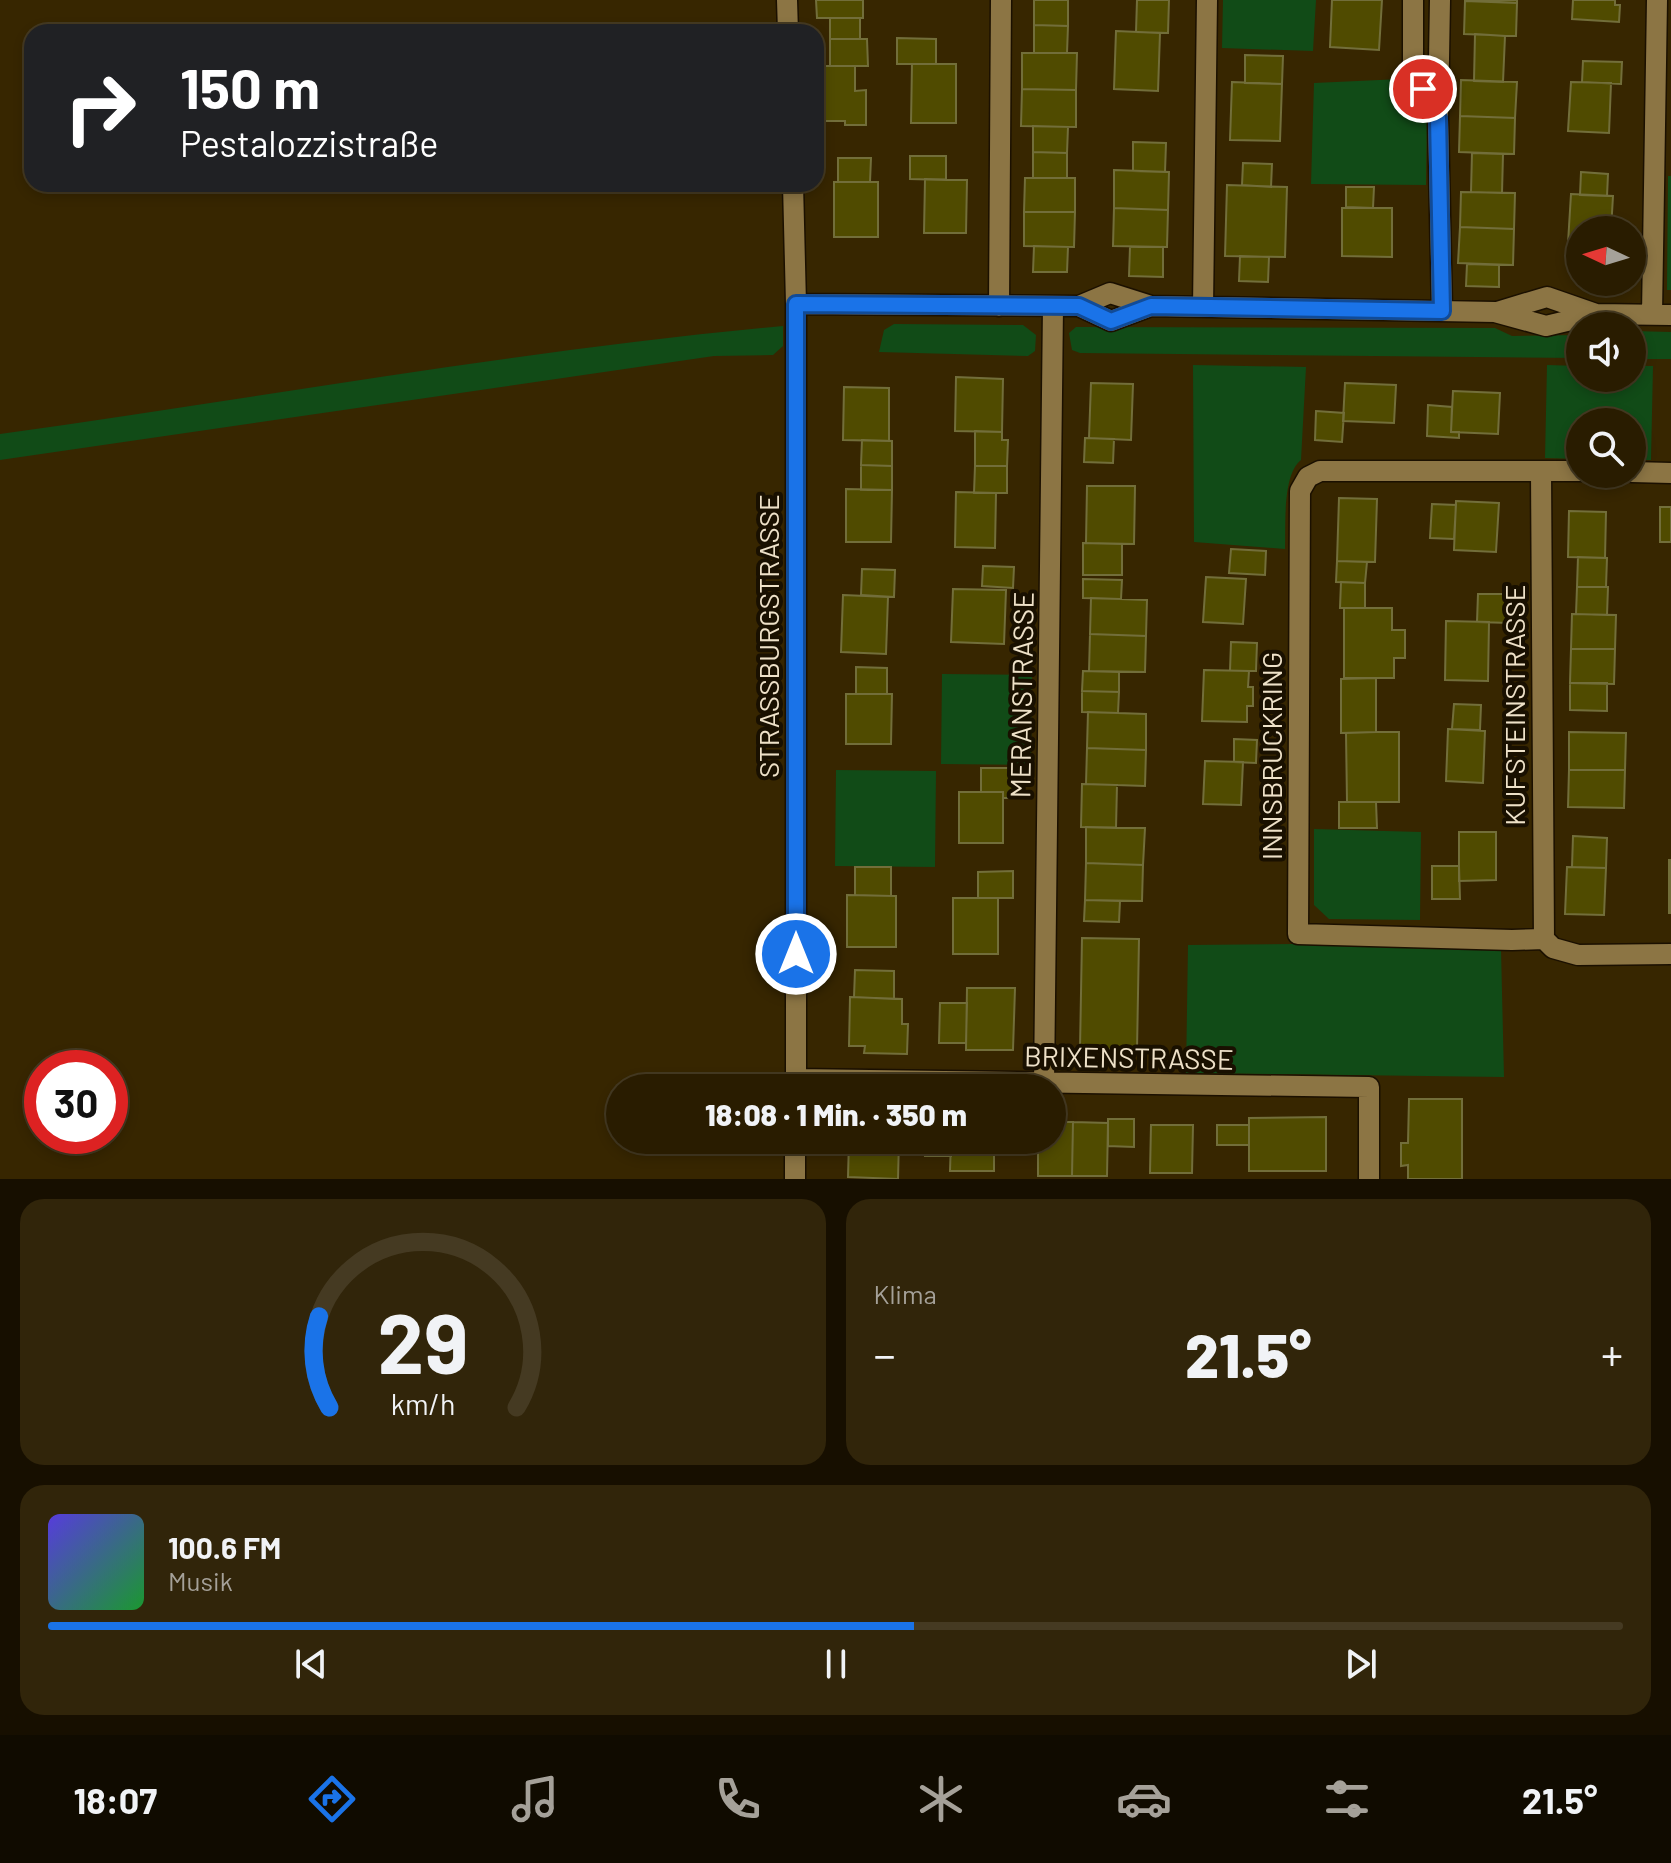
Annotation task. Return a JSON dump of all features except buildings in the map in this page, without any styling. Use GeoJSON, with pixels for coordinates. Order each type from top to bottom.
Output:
{"type":"FeatureCollection","features":[{"type":"Feature","properties":{"kind":"street"},"geometry":{"type":"LineString","coordinates":[[787,0],[788,24]]}},
{"type":"Feature","properties":{"kind":"street"},"geometry":{"type":"LineString","coordinates":[[999,306],[1001,0]]}},
{"type":"Feature","properties":{"kind":"street"},"geometry":{"type":"LineString","coordinates":[[1203,307],[1207,0]]}},
{"type":"Feature","properties":{"kind":"street"},"geometry":{"type":"LineString","coordinates":[[1413,0],[1413,71],[1438,118]]}},
{"type":"Feature","properties":{"kind":"street"},"geometry":{"type":"LineString","coordinates":[[1440,0],[1438,118],[1442,311]]}},
{"type":"Feature","properties":{"kind":"street"},"geometry":{"type":"LineString","coordinates":[[1657,0],[1662,315]]}},
{"type":"Feature","properties":{"kind":"street","name":"STRASSBURGSTRASSE"},"geometry":{"type":"LineString","coordinates":[[793,192],[796,304],[796,1074]]}},
{"type":"Feature","properties":{"kind":"street"},"geometry":{"type":"LineString","coordinates":[[1495,312],[1547,297],[1590,312]]}},
{"type":"Feature","properties":{"kind":"street"},"geometry":{"type":"LineString","coordinates":[[796,304],[1079,306],[1111,321],[1151,306],[1495,312],[1546,326],[1566,321]]}},
{"type":"Feature","properties":{"kind":"street","name":"MERANSTRASSE"},"geometry":{"type":"LineString","coordinates":[[1044,1074],[1053,307]]}},
{"type":"Feature","properties":{"kind":"street","name":"INNSBRUCKRING"},"geometry":{"type":"LineString","coordinates":[[1566,471],[1320,471],[1308,477],[1300,491],[1298,934],[1544,939],[1553,948],[1578,955],[1671,954]]}},
{"type":"Feature","properties":{"kind":"street","name":"KUFSTEINSTRASSE"},"geometry":{"type":"LineString","coordinates":[[1541,471],[1544,939]]}},
{"type":"Feature","properties":{"kind":"street"},"geometry":{"type":"LineString","coordinates":[[1646,472],[1671,473]]}},
{"type":"Feature","properties":{"kind":"street","name":"BRIXENSTRASSE"},"geometry":{"type":"LineString","coordinates":[[1066,1084],[1369,1087],[1369,1179]]}},
{"type":"Feature","properties":{"kind":"street"},"geometry":{"type":"LineString","coordinates":[[795,1154],[795,1179]]}},
{"type":"Feature","properties":{"kind":"green space"},"geometry":{"type":"Polygon","coordinates":[[[1223,0],[1316,0],[1313,51],[1222,48],[1223,0]]]}},
{"type":"Feature","properties":{"kind":"green space"},"geometry":{"type":"Polygon","coordinates":[[[1401,79],[1427,113],[1426,185],[1311,184],[1314,83],[1401,79]]]}},
{"type":"Feature","properties":{"kind":"green space"},"geometry":{"type":"Polygon","coordinates":[[[1668,176],[1671,176],[1671,290],[1667,290],[1668,176]]]}},
{"type":"Feature","properties":{"kind":"green space"},"geometry":{"type":"Polygon","coordinates":[[[894,324],[1023,325],[1036,335],[1035,351],[1028,356],[879,352],[884,330],[894,324]]]}},
{"type":"Feature","properties":{"kind":"green space"},"geometry":{"type":"Polygon","coordinates":[[[783,326],[783,346],[773,355],[714,356],[0,460],[0,434],[489,361],[783,326]]]}},
{"type":"Feature","properties":{"kind":"green space"},"geometry":{"type":"Polygon","coordinates":[[[1076,327],[1495,328],[1512,336],[1566,335],[1566,358],[1080,353],[1072,350],[1069,333],[1076,327]]]}},
{"type":"Feature","properties":{"kind":"green space"},"geometry":{"type":"Polygon","coordinates":[[[1646,331],[1671,332],[1671,359],[1646,359],[1646,331]]]}},
{"type":"Feature","properties":{"kind":"green space"},"geometry":{"type":"Polygon","coordinates":[[[1193,365],[1306,367],[1301,460],[1295,467],[1288,489],[1285,549],[1194,542],[1193,365]]]}},
{"type":"Feature","properties":{"kind":"green space"},"geometry":{"type":"Polygon","coordinates":[[[1547,365],[1566,366],[1566,392],[1646,392],[1646,366],[1653,366],[1651,460],[1646,460],[1646,408],[1566,408],[1566,459],[1545,458],[1547,365]]]}},
{"type":"Feature","properties":{"kind":"green space"},"geometry":{"type":"Polygon","coordinates":[[[942,674],[1032,675],[1031,765],[941,764],[942,674]]]}},
{"type":"Feature","properties":{"kind":"green space"},"geometry":{"type":"Polygon","coordinates":[[[836,770],[936,771],[935,867],[835,866],[836,770]]]}},
{"type":"Feature","properties":{"kind":"green space"},"geometry":{"type":"Polygon","coordinates":[[[1314,829],[1421,832],[1420,920],[1329,919],[1314,905],[1314,829]]]}},
{"type":"Feature","properties":{"kind":"green space"},"geometry":{"type":"Polygon","coordinates":[[[1188,945],[1501,949],[1504,1077],[1186,1073],[1188,945]]]}},
{"type":"Feature","properties":{"kind":"route"},"geometry":{"type":"LineString","coordinates":[[796,954],[796,304],[1079,306],[1111,321],[1151,306],[1442,311],[1438,118],[1423,89]]}}]}
